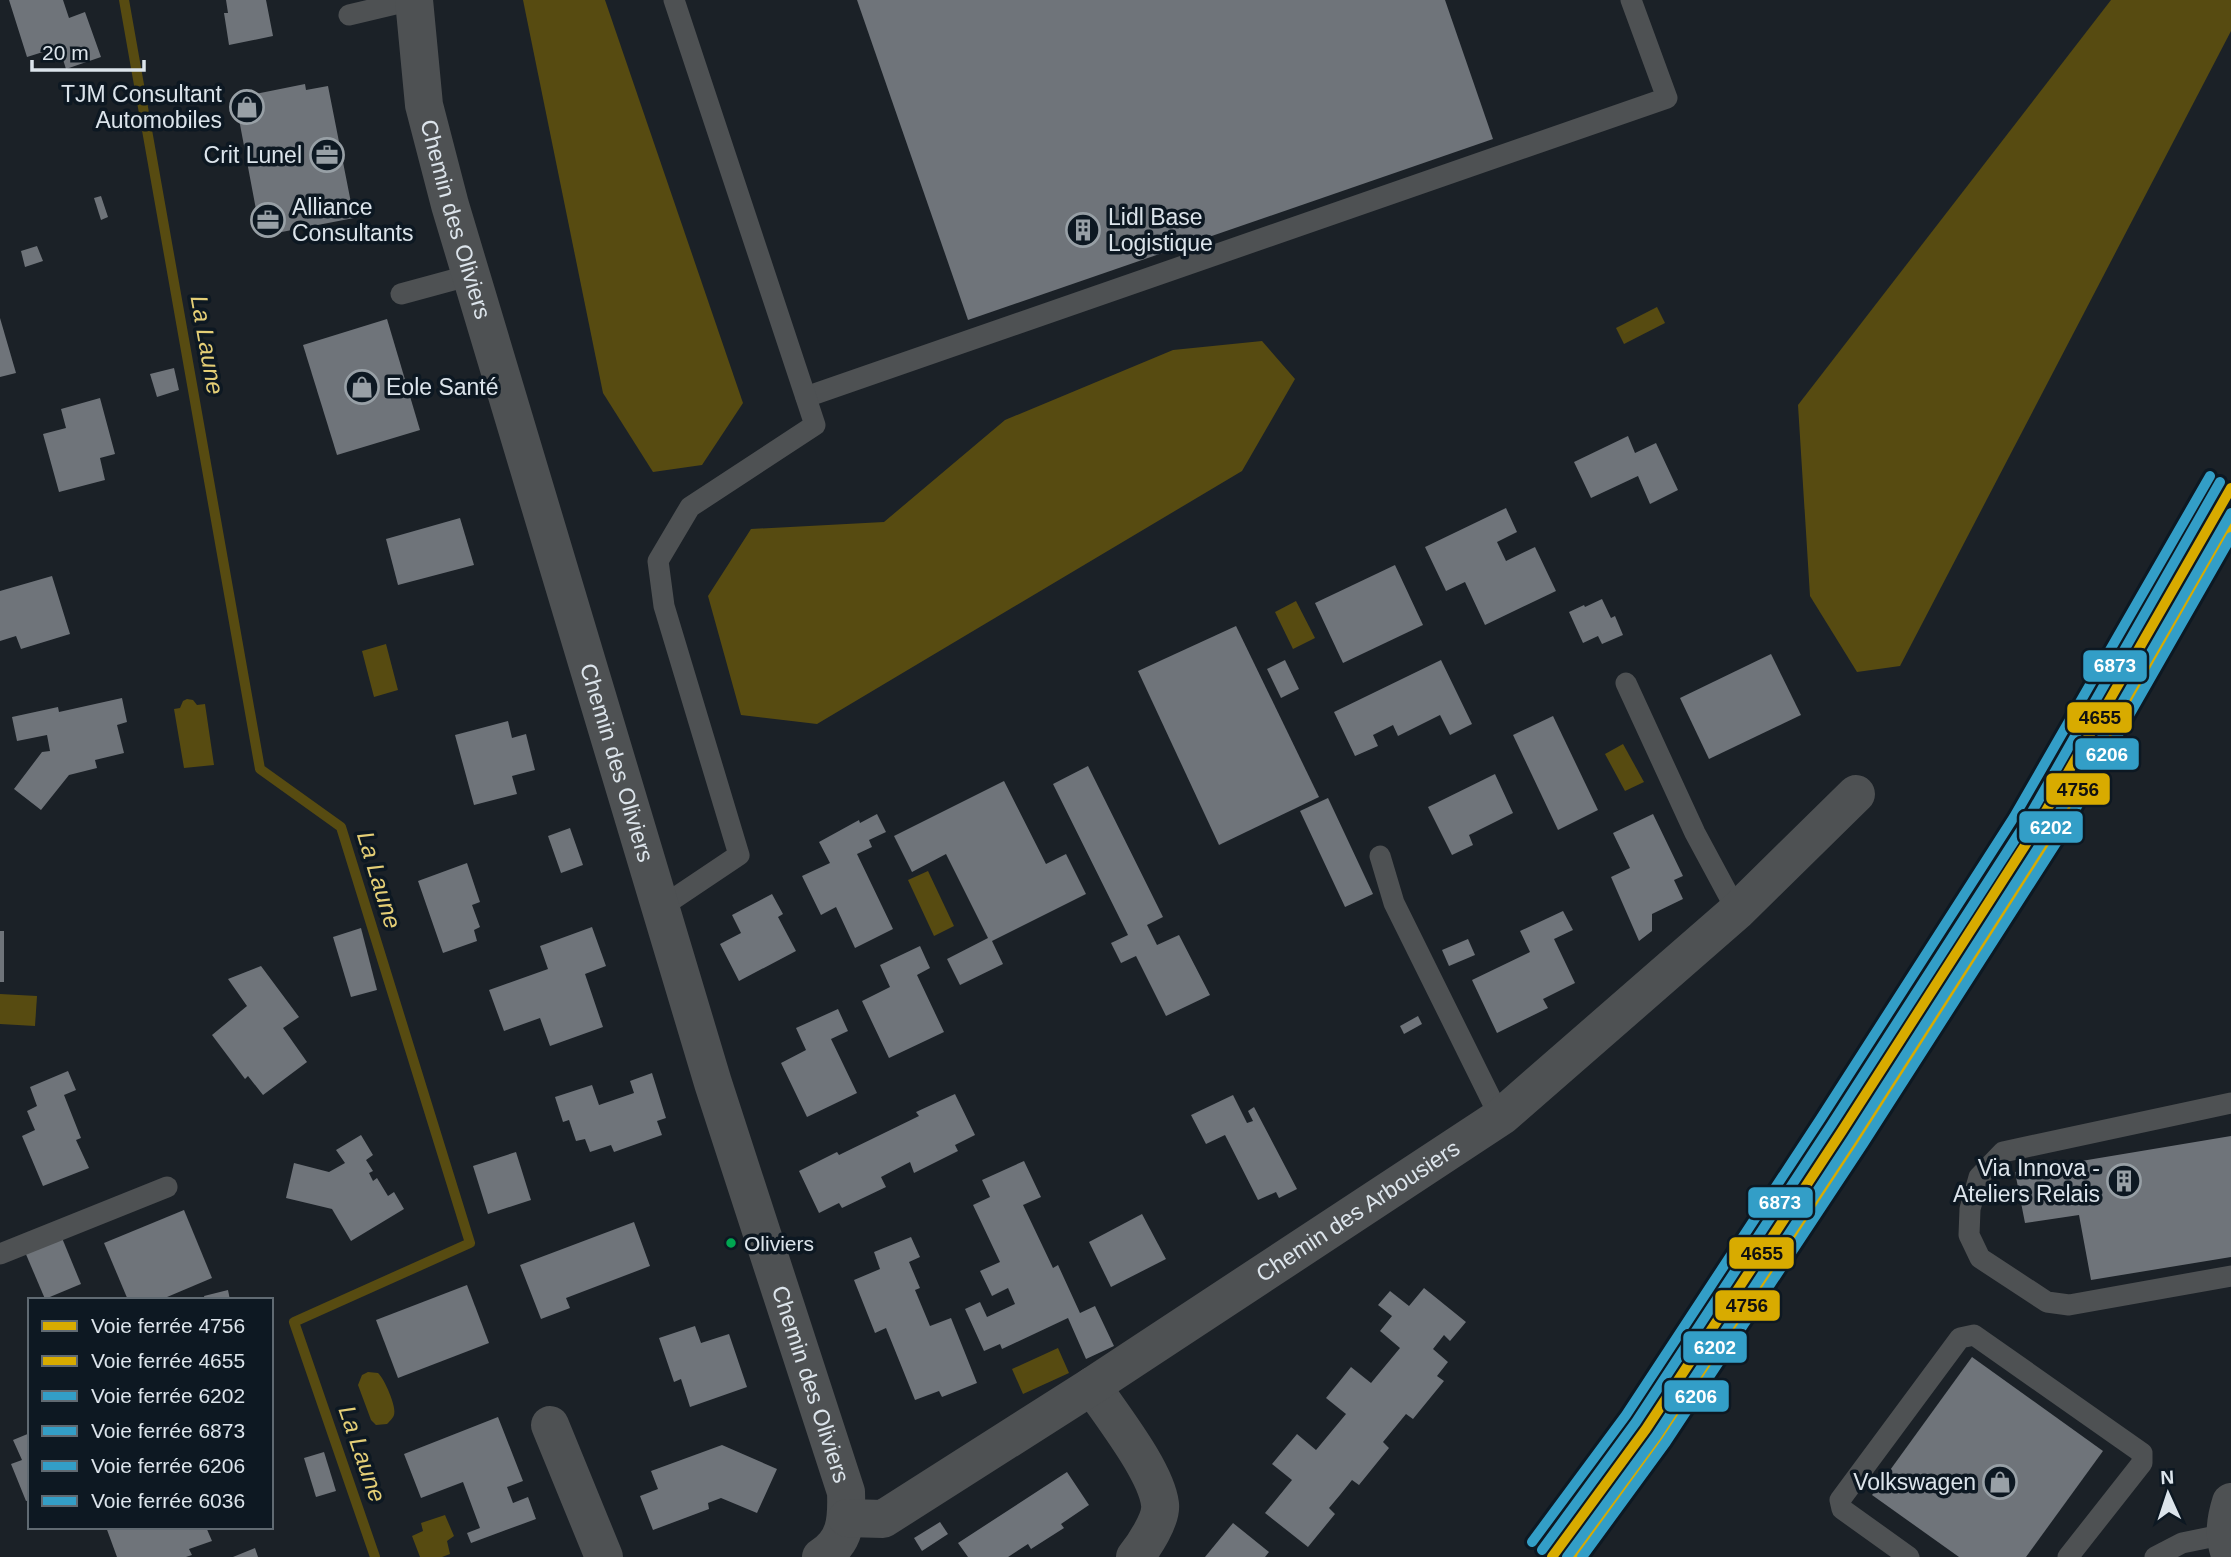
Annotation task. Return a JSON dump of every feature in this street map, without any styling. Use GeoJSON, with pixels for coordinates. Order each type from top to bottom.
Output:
{"type":"FeatureCollection","features":[{"type":"Feature","properties":{"kind":"street","name":"Chemin des Oliviers"},"geometry":{"type":"LineString","coordinates":[[413,0],[424,105],[450,205],[713,1083],[846,1492],[847,1518]]}},
{"type":"Feature","properties":{"kind":"street","name":"Chemin des Arbousiers"},"geometry":{"type":"LineString","coordinates":[[847,1518],[883,1519],[1092,1386],[1503,1116],[1737,911],[1856,794]]}},
{"type":"Feature","properties":{"kind":"street"},"geometry":{"type":"LineString","coordinates":[[1092,1386],[1151,1475],[1161,1506],[1148,1541],[1135,1557]]}},
{"type":"Feature","properties":{"kind":"street"},"geometry":{"type":"LineString","coordinates":[[550,1425],[604,1557]]}},
{"type":"Feature","properties":{"kind":"street"},"geometry":{"type":"LineString","coordinates":[[821,1557],[830,1552],[843,1534],[847,1518]]}},
{"type":"Feature","properties":{"kind":"lane"},"geometry":{"type":"LineString","coordinates":[[349,15],[413,0]]}},
{"type":"Feature","properties":{"kind":"lane"},"geometry":{"type":"LineString","coordinates":[[660,908],[739,855],[664,606],[658,561],[691,507],[815,425],[674,0]]}},
{"type":"Feature","properties":{"kind":"lane"},"geometry":{"type":"LineString","coordinates":[[806,397],[1667,98],[1631,0]]}},
{"type":"Feature","properties":{"kind":"lane"},"geometry":{"type":"LineString","coordinates":[[401,294],[471,275]]}},
{"type":"Feature","properties":{"kind":"lane"},"geometry":{"type":"LineString","coordinates":[[1626,683],[1695,833],[1737,911]]}},
{"type":"Feature","properties":{"kind":"lane"},"geometry":{"type":"LineString","coordinates":[[1380,856],[1394,903],[1492,1101],[1503,1116]]}},
{"type":"Feature","properties":{"kind":"lane"},"geometry":{"type":"LineString","coordinates":[[2231,1102],[2003,1153],[1979,1177],[1970,1209],[1969,1236],[1980,1258],[2047,1302],[2069,1305],[2231,1276]]}},
{"type":"Feature","properties":{"kind":"lane"},"geometry":{"type":"LineString","coordinates":[[0,1254],[167,1187]]}},
{"type":"Feature","properties":{"kind":"lane"},"geometry":{"type":"LineString","coordinates":[[1909,1557],[1842,1510],[1840,1500],[1960,1338],[1973,1335],[2142,1452],[2142,1462],[2068,1557]]}},
{"type":"Feature","properties":{"kind":"lane"},"geometry":{"type":"LineString","coordinates":[[2155,1557],[2182,1544],[2229,1531]]}},
{"type":"Feature","properties":{"kind":"shaded area"},"geometry":{"type":"Polygon","coordinates":[[[523,0],[605,0],[743,403],[702,465],[653,472],[603,393],[523,0]]]}},
{"type":"Feature","properties":{"kind":"shaded area"},"geometry":{"type":"Polygon","coordinates":[[[2111,0],[2231,0],[2231,31],[1900,666],[1857,672],[1810,596],[1798,405],[2111,0]]]}},
{"type":"Feature","properties":{"kind":"shaded area"},"geometry":{"type":"Polygon","coordinates":[[[1657,307],[1665,323],[1624,344],[1616,328],[1657,307]]]}},
{"type":"Feature","properties":{"kind":"shaded area"},"geometry":{"type":"Polygon","coordinates":[[[1262,341],[1295,379],[1242,471],[817,724],[741,715],[708,596],[751,529],[884,522],[1005,420],[1173,350],[1262,341]]]}},
{"type":"Feature","properties":{"kind":"shaded area"},"geometry":{"type":"Polygon","coordinates":[[[1296,601],[1315,638],[1293,649],[1275,612],[1296,601]]]}},
{"type":"Feature","properties":{"kind":"shaded area"},"geometry":{"type":"Polygon","coordinates":[[[386,644],[398,690],[374,697],[362,651],[386,644]]]}},
{"type":"Feature","properties":{"kind":"shaded area"},"geometry":{"type":"Polygon","coordinates":[[[187,699],[193,700],[197,705],[205,704],[214,765],[184,768],[174,709],[180,708],[187,699]]]}},
{"type":"Feature","properties":{"kind":"shaded area"},"geometry":{"type":"Polygon","coordinates":[[[1623,744],[1644,782],[1625,791],[1605,754],[1623,744]]]}},
{"type":"Feature","properties":{"kind":"shaded area"},"geometry":{"type":"Polygon","coordinates":[[[928,871],[954,926],[934,936],[908,880],[928,871]]]}},
{"type":"Feature","properties":{"kind":"shaded area"},"geometry":{"type":"Polygon","coordinates":[[[0,994],[37,996],[35,1026],[0,1024],[0,994]]]}},
{"type":"Feature","properties":{"kind":"shaded area"},"geometry":{"type":"Polygon","coordinates":[[[1058,1348],[1069,1373],[1023,1394],[1012,1369],[1058,1348]]]}},
{"type":"Feature","properties":{"kind":"shaded area"},"geometry":{"type":"Polygon","coordinates":[[[368,1372],[381,1376],[392,1400],[394,1415],[387,1424],[376,1425],[371,1420],[358,1385],[362,1375],[368,1372]]]}},
{"type":"Feature","properties":{"kind":"shaded area"},"geometry":{"type":"Polygon","coordinates":[[[445,1515],[454,1536],[447,1541],[450,1554],[442,1557],[420,1557],[412,1536],[423,1531],[421,1523],[445,1515]]]}},
{"type":"Feature","properties":{"kind":"building"},"geometry":{"type":"Polygon","coordinates":[[[9,0],[63,0],[69,18],[85,12],[101,57],[66,69],[59,47],[27,57],[9,0]]]}},
{"type":"Feature","properties":{"kind":"building"},"geometry":{"type":"Polygon","coordinates":[[[226,0],[266,0],[273,36],[229,45],[224,13],[228,13],[226,0]]]}},
{"type":"Feature","properties":{"kind":"building","name":"Lidl Base Logistique"},"geometry":{"type":"Polygon","coordinates":[[[857,0],[1445,0],[1493,139],[968,320],[857,0]]]}},
{"type":"Feature","properties":{"kind":"building"},"geometry":{"type":"Polygon","coordinates":[[[305,84],[306,90],[328,86],[354,218],[261,236],[235,98],[305,84]]]}},
{"type":"Feature","properties":{"kind":"building"},"geometry":{"type":"Polygon","coordinates":[[[101,196],[108,217],[101,220],[94,198],[101,196]]]}},
{"type":"Feature","properties":{"kind":"building"},"geometry":{"type":"Polygon","coordinates":[[[37,246],[43,261],[25,267],[21,251],[37,246]]]}},
{"type":"Feature","properties":{"kind":"building"},"geometry":{"type":"Polygon","coordinates":[[[0,318],[16,373],[0,377],[0,318]]]}},
{"type":"Feature","properties":{"kind":"building","name":"Eole Santé"},"geometry":{"type":"Polygon","coordinates":[[[387,319],[420,430],[337,455],[303,345],[387,319]]]}},
{"type":"Feature","properties":{"kind":"building"},"geometry":{"type":"Polygon","coordinates":[[[174,368],[179,390],[157,397],[150,374],[174,368]]]}},
{"type":"Feature","properties":{"kind":"building"},"geometry":{"type":"Polygon","coordinates":[[[100,398],[115,454],[100,458],[105,480],[59,492],[43,434],[66,428],[61,409],[100,398]]]}},
{"type":"Feature","properties":{"kind":"building"},"geometry":{"type":"Polygon","coordinates":[[[1628,436],[1635,453],[1656,443],[1678,490],[1650,504],[1638,476],[1591,498],[1574,462],[1628,436]]]}},
{"type":"Feature","properties":{"kind":"building"},"geometry":{"type":"Polygon","coordinates":[[[1506,508],[1517,532],[1497,542],[1506,561],[1535,547],[1556,591],[1485,625],[1465,582],[1446,591],[1425,547],[1506,508]]]}},
{"type":"Feature","properties":{"kind":"building"},"geometry":{"type":"Polygon","coordinates":[[[460,518],[474,565],[398,585],[386,539],[460,518]]]}},
{"type":"Feature","properties":{"kind":"building"},"geometry":{"type":"Polygon","coordinates":[[[1395,565],[1423,625],[1343,663],[1315,603],[1395,565]]]}},
{"type":"Feature","properties":{"kind":"building"},"geometry":{"type":"Polygon","coordinates":[[[52,576],[70,634],[21,649],[16,636],[0,641],[0,591],[52,576]]]}},
{"type":"Feature","properties":{"kind":"building"},"geometry":{"type":"Polygon","coordinates":[[[1602,599],[1611,618],[1615,616],[1623,635],[1602,644],[1598,636],[1583,643],[1569,612],[1602,599]]]}},
{"type":"Feature","properties":{"kind":"building"},"geometry":{"type":"Polygon","coordinates":[[[1236,626],[1319,797],[1219,845],[1138,671],[1236,626]]]}},
{"type":"Feature","properties":{"kind":"building"},"geometry":{"type":"Polygon","coordinates":[[[1771,654],[1801,715],[1709,759],[1680,698],[1771,654]]]}},
{"type":"Feature","properties":{"kind":"building"},"geometry":{"type":"Polygon","coordinates":[[[1285,660],[1299,689],[1281,698],[1267,669],[1285,660]]]}},
{"type":"Feature","properties":{"kind":"building"},"geometry":{"type":"Polygon","coordinates":[[[1441,660],[1472,724],[1450,735],[1440,715],[1398,736],[1393,725],[1373,735],[1378,746],[1355,756],[1334,712],[1441,660]]]}},
{"type":"Feature","properties":{"kind":"building"},"geometry":{"type":"Polygon","coordinates":[[[122,698],[127,722],[117,725],[124,753],[95,760],[97,768],[69,775],[41,810],[14,789],[42,752],[50,751],[47,735],[17,741],[12,717],[58,707],[59,712],[122,698]]]}},
{"type":"Feature","properties":{"kind":"building"},"geometry":{"type":"Polygon","coordinates":[[[1553,716],[1598,810],[1558,830],[1513,735],[1553,716]]]}},
{"type":"Feature","properties":{"kind":"building"},"geometry":{"type":"Polygon","coordinates":[[[508,721],[512,738],[526,734],[535,770],[512,776],[517,794],[474,805],[455,735],[508,721]]]}},
{"type":"Feature","properties":{"kind":"building"},"geometry":{"type":"Polygon","coordinates":[[[1088,766],[1163,917],[1147,925],[1157,945],[1179,935],[1210,995],[1166,1016],[1136,956],[1121,963],[1111,943],[1128,935],[1053,784],[1088,766]]]}},
{"type":"Feature","properties":{"kind":"building"},"geometry":{"type":"Polygon","coordinates":[[[1495,774],[1513,813],[1469,835],[1473,845],[1452,855],[1428,807],[1495,774]]]}},
{"type":"Feature","properties":{"kind":"building"},"geometry":{"type":"Polygon","coordinates":[[[1004,781],[1046,864],[1066,854],[1086,894],[992,941],[1003,964],[960,985],[947,959],[988,938],[946,854],[912,872],[894,836],[1004,781]]]}},
{"type":"Feature","properties":{"kind":"building"},"geometry":{"type":"Polygon","coordinates":[[[1328,798],[1373,894],[1345,907],[1300,811],[1328,798]]]}},
{"type":"Feature","properties":{"kind":"building"},"geometry":{"type":"Polygon","coordinates":[[[877,814],[886,832],[869,840],[872,847],[857,854],[893,929],[855,948],[836,907],[821,915],[802,876],[830,863],[819,842],[859,820],[860,823],[877,814]]]}},
{"type":"Feature","properties":{"kind":"building"},"geometry":{"type":"Polygon","coordinates":[[[1653,814],[1683,876],[1674,880],[1683,899],[1652,914],[1652,931],[1639,941],[1611,877],[1630,868],[1613,833],[1653,814]]]}},
{"type":"Feature","properties":{"kind":"building"},"geometry":{"type":"Polygon","coordinates":[[[570,828],[583,865],[561,873],[548,836],[570,828]]]}},
{"type":"Feature","properties":{"kind":"building"},"geometry":{"type":"Polygon","coordinates":[[[467,863],[480,902],[472,905],[480,927],[474,930],[477,941],[443,953],[418,881],[467,863]]]}},
{"type":"Feature","properties":{"kind":"building"},"geometry":{"type":"Polygon","coordinates":[[[772,894],[783,914],[778,917],[796,951],[739,981],[720,944],[741,933],[732,915],[772,894]]]}},
{"type":"Feature","properties":{"kind":"building"},"geometry":{"type":"Polygon","coordinates":[[[1563,911],[1573,930],[1554,939],[1575,983],[1543,999],[1548,1008],[1497,1033],[1472,980],[1530,952],[1520,931],[1563,911]]]}},
{"type":"Feature","properties":{"kind":"building"},"geometry":{"type":"Polygon","coordinates":[[[592,927],[606,966],[585,974],[603,1027],[550,1046],[540,1018],[504,1031],[489,990],[548,969],[540,946],[592,927]]]}},
{"type":"Feature","properties":{"kind":"building"},"geometry":{"type":"Polygon","coordinates":[[[361,928],[377,990],[351,997],[333,937],[361,928]]]}},
{"type":"Feature","properties":{"kind":"building"},"geometry":{"type":"Polygon","coordinates":[[[0,931],[4,931],[4,982],[0,982],[0,931]]]}},
{"type":"Feature","properties":{"kind":"building"},"geometry":{"type":"Polygon","coordinates":[[[1468,939],[1475,955],[1449,966],[1442,950],[1468,939]]]}},
{"type":"Feature","properties":{"kind":"building"},"geometry":{"type":"Polygon","coordinates":[[[920,946],[930,968],[917,975],[944,1032],[889,1058],[862,1001],[890,987],[880,965],[920,946]]]}},
{"type":"Feature","properties":{"kind":"building"},"geometry":{"type":"Polygon","coordinates":[[[261,966],[299,1017],[283,1028],[307,1062],[263,1095],[248,1076],[245,1079],[212,1035],[247,1006],[228,979],[261,966]]]}},
{"type":"Feature","properties":{"kind":"building"},"geometry":{"type":"Polygon","coordinates":[[[838,1009],[848,1031],[831,1039],[857,1093],[807,1117],[781,1063],[806,1050],[796,1028],[838,1009]]]}},
{"type":"Feature","properties":{"kind":"building"},"geometry":{"type":"Polygon","coordinates":[[[1418,1016],[1422,1024],[1404,1034],[1400,1026],[1418,1016]]]}},
{"type":"Feature","properties":{"kind":"building"},"geometry":{"type":"Polygon","coordinates":[[[68,1071],[76,1090],[64,1095],[81,1138],[76,1140],[89,1168],[43,1186],[22,1136],[35,1130],[27,1111],[37,1106],[30,1087],[68,1071]]]}},
{"type":"Feature","properties":{"kind":"building"},"geometry":{"type":"Polygon","coordinates":[[[652,1073],[666,1118],[657,1121],[662,1135],[614,1152],[611,1145],[590,1152],[585,1139],[576,1141],[569,1120],[563,1122],[555,1097],[592,1085],[599,1105],[634,1093],[630,1081],[652,1073]]]}},
{"type":"Feature","properties":{"kind":"building"},"geometry":{"type":"Polygon","coordinates":[[[955,1094],[975,1135],[955,1145],[958,1151],[914,1173],[910,1162],[881,1177],[886,1187],[842,1208],[839,1203],[819,1213],[799,1171],[837,1152],[839,1155],[919,1116],[916,1112],[955,1094]]]}},
{"type":"Feature","properties":{"kind":"building"},"geometry":{"type":"Polygon","coordinates":[[[1233,1095],[1247,1123],[1253,1121],[1248,1111],[1254,1107],[1297,1189],[1279,1198],[1276,1192],[1258,1200],[1225,1135],[1206,1144],[1191,1115],[1233,1095]]]}},
{"type":"Feature","properties":{"kind":"building"},"geometry":{"type":"Polygon","coordinates":[[[361,1135],[373,1155],[366,1160],[373,1171],[369,1173],[373,1181],[377,1178],[388,1196],[394,1192],[404,1209],[351,1241],[332,1209],[286,1198],[294,1163],[329,1172],[345,1163],[336,1150],[361,1135]]]}},
{"type":"Feature","properties":{"kind":"building"},"geometry":{"type":"Polygon","coordinates":[[[2231,1136],[2231,1257],[2091,1280],[2079,1215],[2025,1223],[2015,1172],[2231,1136]]]}},
{"type":"Feature","properties":{"kind":"building"},"geometry":{"type":"Polygon","coordinates":[[[516,1152],[531,1200],[488,1214],[473,1166],[516,1152]]]}},
{"type":"Feature","properties":{"kind":"building"},"geometry":{"type":"Polygon","coordinates":[[[1024,1161],[1041,1197],[1023,1205],[1053,1268],[1058,1265],[1080,1313],[1095,1306],[1114,1346],[1086,1359],[1068,1318],[1002,1349],[1000,1344],[984,1351],[965,1309],[980,1302],[987,1317],[1015,1304],[1008,1288],[992,1296],[980,1271],[1000,1262],[973,1205],[990,1197],[982,1180],[1024,1161]]]}},
{"type":"Feature","properties":{"kind":"building"},"geometry":{"type":"Polygon","coordinates":[[[184,1210],[212,1278],[165,1298],[127,1298],[104,1243],[184,1210]]]}},
{"type":"Feature","properties":{"kind":"building"},"geometry":{"type":"Polygon","coordinates":[[[1142,1214],[1166,1259],[1111,1287],[1089,1242],[1142,1214]]]}},
{"type":"Feature","properties":{"kind":"building"},"geometry":{"type":"Polygon","coordinates":[[[634,1222],[650,1266],[566,1298],[570,1308],[541,1319],[520,1265],[634,1222]]]}},
{"type":"Feature","properties":{"kind":"building"},"geometry":{"type":"Polygon","coordinates":[[[911,1237],[920,1257],[909,1262],[920,1288],[915,1290],[930,1326],[951,1318],[977,1383],[942,1397],[939,1391],[915,1400],[886,1328],[875,1333],[854,1280],[880,1269],[874,1252],[911,1237]]]}},
{"type":"Feature","properties":{"kind":"building"},"geometry":{"type":"Polygon","coordinates":[[[62,1238],[81,1284],[45,1298],[25,1252],[62,1238]]]}},
{"type":"Feature","properties":{"kind":"building"},"geometry":{"type":"Polygon","coordinates":[[[467,1285],[489,1343],[398,1378],[376,1320],[467,1285]]]}},
{"type":"Feature","properties":{"kind":"building"},"geometry":{"type":"Polygon","coordinates":[[[1424,1288],[1466,1322],[1450,1341],[1444,1335],[1433,1349],[1448,1362],[1437,1376],[1444,1381],[1413,1419],[1406,1414],[1383,1442],[1389,1448],[1359,1485],[1352,1480],[1329,1508],[1335,1514],[1308,1547],[1265,1513],[1292,1480],[1272,1464],[1297,1434],[1316,1450],[1346,1414],[1326,1398],[1351,1367],[1371,1383],[1400,1348],[1380,1331],[1392,1316],[1378,1305],[1390,1291],[1409,1306],[1424,1288]]]}},
{"type":"Feature","properties":{"kind":"building"},"geometry":{"type":"Polygon","coordinates":[[[228,1290],[230,1298],[204,1298],[228,1290]]]}},
{"type":"Feature","properties":{"kind":"building"},"geometry":{"type":"Polygon","coordinates":[[[695,1326],[701,1343],[729,1334],[747,1387],[690,1407],[681,1379],[674,1382],[659,1338],[695,1326]]]}},
{"type":"Feature","properties":{"kind":"building","name":"Volkswagen"},"geometry":{"type":"Polygon","coordinates":[[[1972,1357],[2103,1451],[2026,1557],[1959,1557],[1872,1495],[1972,1357]]]}},
{"type":"Feature","properties":{"kind":"building"},"geometry":{"type":"Polygon","coordinates":[[[498,1417],[523,1481],[507,1487],[513,1503],[528,1497],[536,1519],[471,1543],[467,1533],[480,1528],[463,1482],[421,1498],[404,1454],[498,1417]]]}},
{"type":"Feature","properties":{"kind":"building"},"geometry":{"type":"Polygon","coordinates":[[[28,1434],[26,1501],[11,1464],[22,1460],[13,1440],[28,1434]]]}},
{"type":"Feature","properties":{"kind":"building"},"geometry":{"type":"Polygon","coordinates":[[[722,1445],[777,1469],[757,1513],[721,1498],[708,1503],[709,1509],[653,1530],[640,1496],[658,1489],[651,1471],[722,1445]]]}},
{"type":"Feature","properties":{"kind":"building"},"geometry":{"type":"Polygon","coordinates":[[[324,1452],[336,1491],[316,1497],[304,1458],[324,1452]]]}},
{"type":"Feature","properties":{"kind":"building"},"geometry":{"type":"Polygon","coordinates":[[[1067,1472],[1089,1505],[1061,1524],[1064,1528],[1031,1549],[1028,1544],[1008,1557],[968,1557],[958,1543],[1067,1472]]]}},
{"type":"Feature","properties":{"kind":"building"},"geometry":{"type":"Polygon","coordinates":[[[940,1522],[948,1534],[922,1551],[914,1538],[940,1522]]]}},
{"type":"Feature","properties":{"kind":"building"},"geometry":{"type":"Polygon","coordinates":[[[1233,1523],[1269,1552],[1265,1557],[1205,1557],[1233,1523]]]}},
{"type":"Feature","properties":{"kind":"building"},"geometry":{"type":"Polygon","coordinates":[[[107,1529],[207,1529],[212,1541],[189,1549],[192,1555],[186,1557],[117,1557],[107,1529]]]}},
{"type":"Feature","properties":{"kind":"building"},"geometry":{"type":"Polygon","coordinates":[[[255,1548],[258,1557],[233,1557],[255,1548]]]}},
{"type":"Feature","properties":{"kind":"waterway","name":"La Laune"},"geometry":{"type":"LineString","coordinates":[[124,0],[260,769],[341,827],[470,1243],[294,1322],[375,1557]]}},
{"type":"Feature","properties":{"kind":"rail line","name":"6036"},"geometry":{"type":"LineString","coordinates":[[1532,1542],[1626,1415],[2014,817],[2210,476]]}},
{"type":"Feature","properties":{"kind":"rail line","name":"6873"},"geometry":{"type":"LineString","coordinates":[[1542,1550],[1636,1422],[2025,824],[2220,482]]}},
{"type":"Feature","properties":{"kind":"rail line","name":"4655"},"geometry":{"type":"LineString","coordinates":[[1552,1557],[1646,1429],[2035,830],[2231,488]]}},
{"type":"Feature","properties":{"kind":"rail line","name":"6202"},"geometry":{"type":"LineString","coordinates":[[1567,1557],[1656,1436],[2045,837],[2231,513]]}},
{"type":"Feature","properties":{"kind":"rail line","name":"4756"},"geometry":{"type":"LineString","coordinates":[[1572,1557],[1660,1439],[2050,838],[2231,523]]}},
{"type":"Feature","properties":{"kind":"rail line","name":"6206"},"geometry":{"type":"LineString","coordinates":[[1582,1557],[1666,1442],[1863,1144],[2056,843],[2231,537]]}},
{"type":"Feature","properties":{"kind":"place","name":"TJM Consultant Automobiles"},"geometry":{"type":"Point","coordinates":[247,107]}},
{"type":"Feature","properties":{"kind":"place","name":"Crit Lunel"},"geometry":{"type":"Point","coordinates":[327,155]}},
{"type":"Feature","properties":{"kind":"place","name":"Alliance Consultants"},"geometry":{"type":"Point","coordinates":[268,220]}},
{"type":"Feature","properties":{"kind":"place","name":"Lidl Base Logistique"},"geometry":{"type":"Point","coordinates":[1083,230]}},
{"type":"Feature","properties":{"kind":"place","name":"Eole Santé"},"geometry":{"type":"Point","coordinates":[362,387]}},
{"type":"Feature","properties":{"kind":"place","name":"Via Innova - Ateliers Relais"},"geometry":{"type":"Point","coordinates":[2124,1181]}},
{"type":"Feature","properties":{"kind":"place","name":"Oliviers"},"geometry":{"type":"Point","coordinates":[731,1243]}},
{"type":"Feature","properties":{"kind":"place","name":"Volkswagen"},"geometry":{"type":"Point","coordinates":[2000,1482]}}]}
